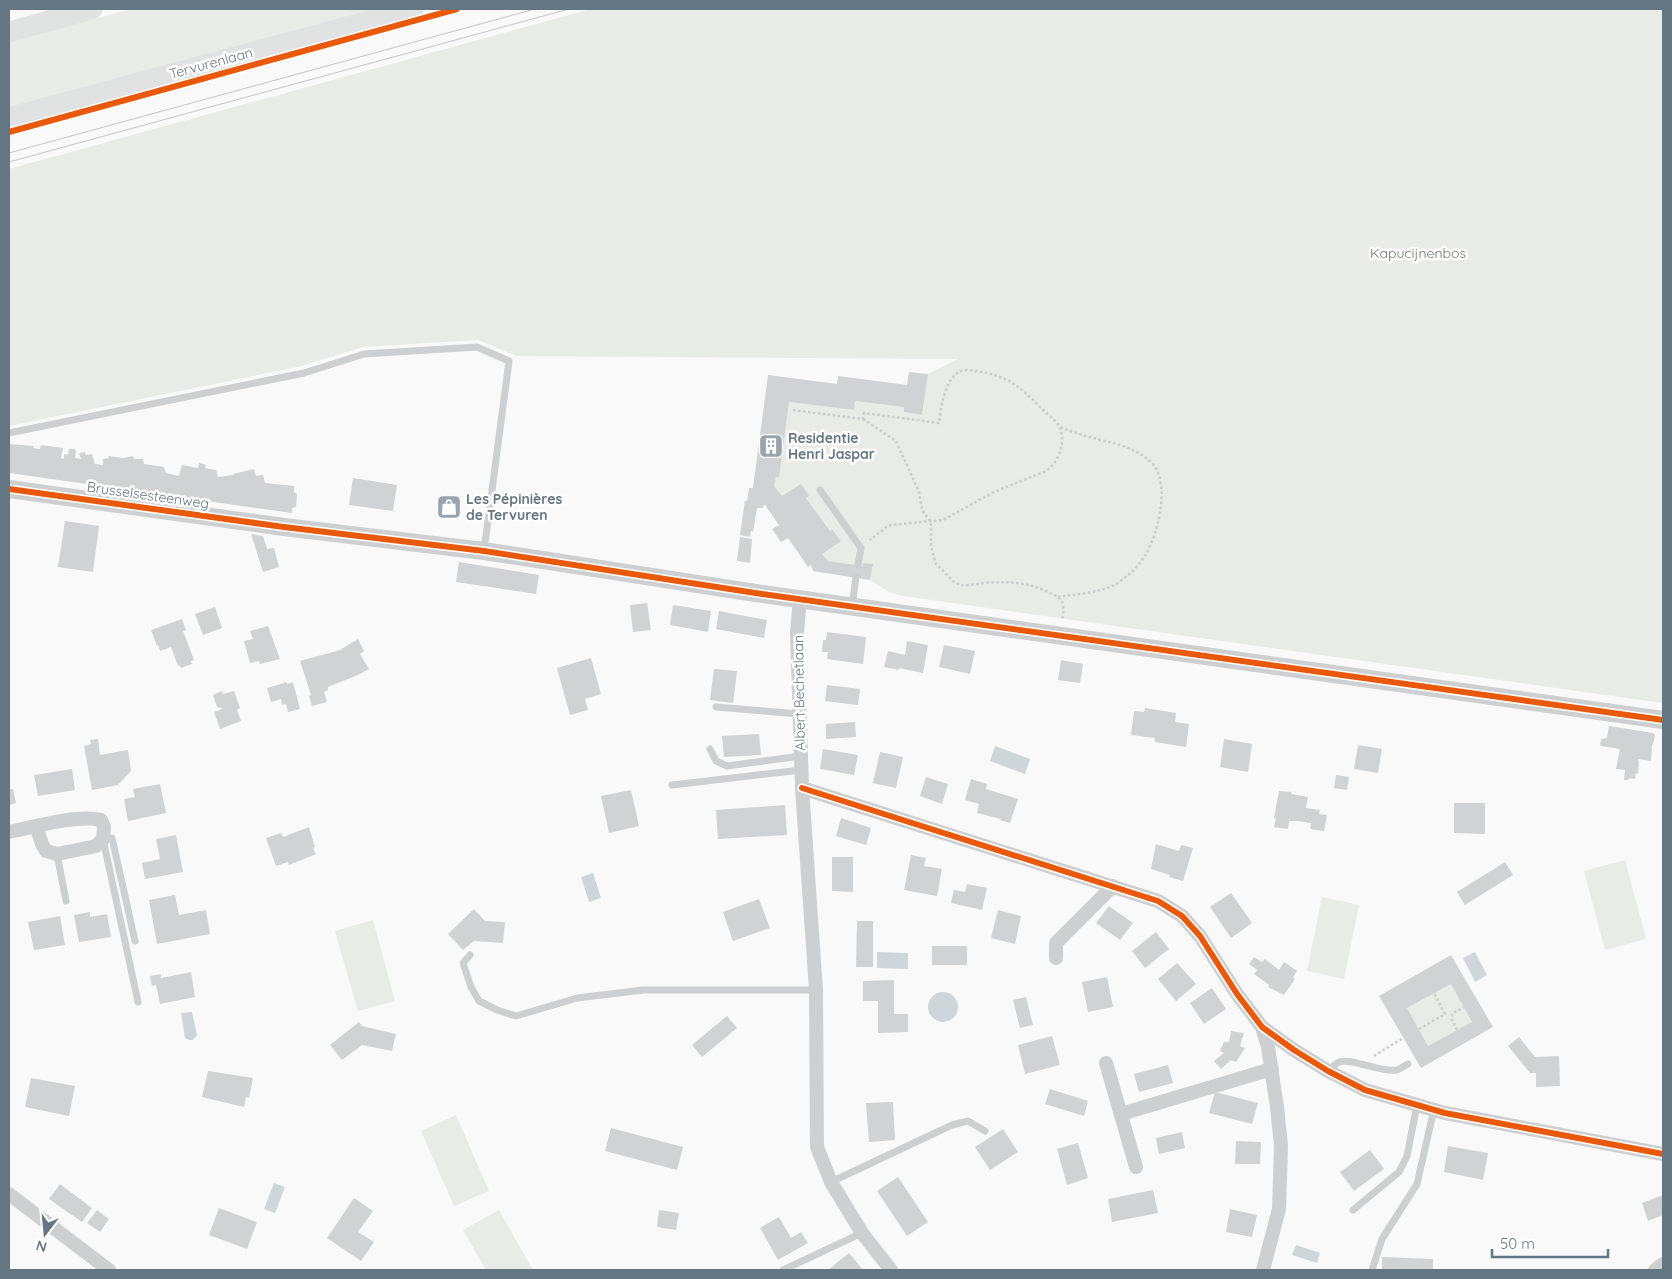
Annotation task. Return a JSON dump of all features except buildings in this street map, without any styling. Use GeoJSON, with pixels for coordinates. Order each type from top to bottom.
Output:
{"type":"FeatureCollection","features":[{"type":"Feature","properties":{"kind":"main road"},"geometry":{"type":"LineString","coordinates":[[9,32],[92,9]]}},
{"type":"Feature","properties":{"kind":"main road","name":"Tervurenlaan"},"geometry":{"type":"LineString","coordinates":[[9,118],[413,9]]}},
{"type":"Feature","properties":{"kind":"street","name":"Brusselsesteenweg"},"geometry":{"type":"LineString","coordinates":[[9,489],[284,527],[484,551],[800,599],[1663,720]]}},
{"type":"Feature","properties":{"kind":"street","name":"Albert Bechetlaan"},"geometry":{"type":"LineString","coordinates":[[800,599],[797,632],[801,763],[816,990],[817,1147],[831,1182],[862,1233],[891,1270]]}},
{"type":"Feature","properties":{"kind":"street"},"geometry":{"type":"LineString","coordinates":[[802,788],[1158,901],[1182,916],[1200,936],[1237,994],[1262,1027],[1328,1072],[1365,1090],[1434,1110],[1663,1154]]}},
{"type":"Feature","properties":{"kind":"street"},"geometry":{"type":"LineString","coordinates":[[9,832],[36,826],[90,817],[101,820],[104,827],[103,839],[96,846],[58,854],[46,850],[36,826]]}},
{"type":"Feature","properties":{"kind":"street"},"geometry":{"type":"LineString","coordinates":[[1056,958],[1056,943],[1113,886]]}},
{"type":"Feature","properties":{"kind":"street"},"geometry":{"type":"LineString","coordinates":[[1262,1027],[1272,1069],[1281,1146],[1279,1209],[1263,1270]]}},
{"type":"Feature","properties":{"kind":"street"},"geometry":{"type":"LineString","coordinates":[[1106,1063],[1136,1167]]}},
{"type":"Feature","properties":{"kind":"street"},"geometry":{"type":"LineString","coordinates":[[1121,1114],[1272,1069]]}},
{"type":"Feature","properties":{"kind":"street"},"geometry":{"type":"LineString","coordinates":[[9,1194],[109,1270]]}},
{"type":"Feature","properties":{"kind":"street"},"geometry":{"type":"LineString","coordinates":[[1655,1270],[1663,1264]]}},
{"type":"Feature","properties":{"kind":"lane"},"geometry":{"type":"LineString","coordinates":[[9,433],[304,373],[364,354],[477,347],[509,361],[484,551]]}},
{"type":"Feature","properties":{"kind":"lane"},"geometry":{"type":"LineString","coordinates":[[820,490],[861,548],[858,565]]}},
{"type":"Feature","properties":{"kind":"lane"},"geometry":{"type":"LineString","coordinates":[[852,606],[856,578]]}},
{"type":"Feature","properties":{"kind":"lane"},"geometry":{"type":"LineString","coordinates":[[716,708],[800,714]]}},
{"type":"Feature","properties":{"kind":"lane"},"geometry":{"type":"LineString","coordinates":[[710,749],[716,761],[727,766],[801,763]]}},
{"type":"Feature","properties":{"kind":"lane"},"geometry":{"type":"LineString","coordinates":[[672,784],[801,763]]}},
{"type":"Feature","properties":{"kind":"lane"},"geometry":{"type":"LineString","coordinates":[[135,941],[112,838],[103,839],[138,1002]]}},
{"type":"Feature","properties":{"kind":"lane"},"geometry":{"type":"LineString","coordinates":[[58,854],[66,901]]}},
{"type":"Feature","properties":{"kind":"lane"},"geometry":{"type":"LineString","coordinates":[[470,955],[463,963],[471,987],[479,1001],[497,1010],[516,1016],[577,998],[642,990],[816,990]]}},
{"type":"Feature","properties":{"kind":"lane"},"geometry":{"type":"LineString","coordinates":[[1328,1072],[1337,1063],[1350,1061],[1382,1069],[1397,1070],[1408,1064]]}},
{"type":"Feature","properties":{"kind":"lane"},"geometry":{"type":"LineString","coordinates":[[1353,1210],[1399,1172],[1407,1156],[1417,1105]]}},
{"type":"Feature","properties":{"kind":"lane"},"geometry":{"type":"LineString","coordinates":[[1372,1270],[1382,1239],[1417,1184],[1434,1110]]}},
{"type":"Feature","properties":{"kind":"lane"},"geometry":{"type":"LineString","coordinates":[[831,1182],[952,1125],[968,1121],[985,1131]]}},
{"type":"Feature","properties":{"kind":"lane"},"geometry":{"type":"LineString","coordinates":[[783,1270],[862,1233]]}},
{"type":"Feature","properties":{"kind":"path"},"geometry":{"type":"LineString","coordinates":[[863,419],[864,413],[939,423],[944,396],[957,373],[967,370],[990,373],[1010,380],[1026,393],[1060,428],[1118,444],[1142,456],[1153,465],[1160,479],[1161,491],[1158,522],[1145,556],[1124,578],[1110,587],[1058,597]]}},
{"type":"Feature","properties":{"kind":"path"},"geometry":{"type":"LineString","coordinates":[[793,410],[863,419],[896,441],[919,492],[922,510],[931,522],[931,546],[936,564],[956,584],[964,586],[1017,582],[1039,588],[1058,597],[1064,606],[1061,636]]}},
{"type":"Feature","properties":{"kind":"path"},"geometry":{"type":"LineString","coordinates":[[861,548],[888,526],[931,522],[948,518],[994,492],[1051,468],[1056,462],[1061,449],[1060,428]]}},
{"type":"Feature","properties":{"kind":"path"},"geometry":{"type":"LineString","coordinates":[[1434,993],[1446,1014],[1452,1016]]}},
{"type":"Feature","properties":{"kind":"path"},"geometry":{"type":"LineString","coordinates":[[1457,1030],[1451,1018],[1453,1013],[1464,1007]]}},
{"type":"Feature","properties":{"kind":"path"},"geometry":{"type":"LineString","coordinates":[[1419,1030],[1446,1014]]}},
{"type":"Feature","properties":{"kind":"path"},"geometry":{"type":"LineString","coordinates":[[1359,1064],[1404,1038]]}},
{"type":"Feature","properties":{"kind":"green space"},"geometry":{"type":"Polygon","coordinates":[[[131,9],[372,9],[9,108],[9,42],[131,9]]]}},
{"type":"Feature","properties":{"kind":"green space","name":"Kapucijnenbos"},"geometry":{"type":"Polygon","coordinates":[[[591,9],[1663,9],[1663,703],[903,596],[889,592],[870,580],[873,565],[864,563],[863,566],[827,561],[822,554],[841,541],[832,529],[830,531],[806,498],[782,496],[774,486],[776,477],[779,478],[789,402],[853,410],[855,401],[904,407],[904,412],[922,415],[928,374],[958,359],[517,356],[478,340],[363,347],[302,366],[9,426],[9,169],[591,9]]]}},
{"type":"Feature","properties":{"kind":"green space"},"geometry":{"type":"Polygon","coordinates":[[[1625,860],[1646,939],[1605,950],[1584,871],[1625,860]]]}},
{"type":"Feature","properties":{"kind":"green space"},"geometry":{"type":"Polygon","coordinates":[[[1322,897],[1359,905],[1344,979],[1307,971],[1322,897]]]}},
{"type":"Feature","properties":{"kind":"green space"},"geometry":{"type":"Polygon","coordinates":[[[373,920],[395,1001],[358,1011],[335,931],[373,920]]]}},
{"type":"Feature","properties":{"kind":"green space"},"geometry":{"type":"Polygon","coordinates":[[[1451,984],[1472,1022],[1428,1046],[1407,1008],[1451,984]]]}},
{"type":"Feature","properties":{"kind":"green space"},"geometry":{"type":"Polygon","coordinates":[[[456,1115],[489,1191],[454,1206],[421,1131],[456,1115]]]}},
{"type":"Feature","properties":{"kind":"green space"},"geometry":{"type":"Polygon","coordinates":[[[499,1210],[533,1270],[486,1270],[463,1230],[499,1210]]]}},
{"type":"Feature","properties":{"kind":"shaded area"},"geometry":{"type":"Polygon","coordinates":[[[995,746],[1030,759],[1025,774],[990,761],[995,746]]]}},
{"type":"Feature","properties":{"kind":"shaded area"},"geometry":{"type":"Polygon","coordinates":[[[593,873],[601,898],[589,902],[581,877],[593,873]]]}},
{"type":"Feature","properties":{"kind":"shaded area"},"geometry":{"type":"Polygon","coordinates":[[[877,952],[908,953],[908,969],[877,968],[877,952]]]}},
{"type":"Feature","properties":{"kind":"shaded area"},"geometry":{"type":"Polygon","coordinates":[[[1475,952],[1487,975],[1475,982],[1463,958],[1475,952]]]}},
{"type":"Feature","properties":{"kind":"shaded area"},"geometry":{"type":"Polygon","coordinates":[[[943,992],[949,993],[957,1001],[957,1013],[949,1021],[943,1022],[937,1021],[929,1013],[928,1007],[929,1001],[937,993],[943,992]]]}},
{"type":"Feature","properties":{"kind":"shaded area"},"geometry":{"type":"Polygon","coordinates":[[[192,1012],[197,1035],[193,1040],[189,1040],[185,1038],[181,1013],[192,1012]]]}},
{"type":"Feature","properties":{"kind":"shaded area"},"geometry":{"type":"Polygon","coordinates":[[[274,1183],[285,1187],[275,1213],[264,1209],[274,1183]]]}},
{"type":"Feature","properties":{"kind":"shaded area"},"geometry":{"type":"Polygon","coordinates":[[[1296,1245],[1320,1253],[1317,1263],[1292,1255],[1296,1245]]]}},
{"type":"Feature","properties":{"kind":"tram line"},"geometry":{"type":"LineString","coordinates":[[9,153],[535,9]]}},
{"type":"Feature","properties":{"kind":"tram line"},"geometry":{"type":"LineString","coordinates":[[9,162],[569,9]]}},
{"type":"Feature","properties":{"kind":"cycle path"},"geometry":{"type":"LineString","coordinates":[[9,132],[457,9]]}},
{"type":"Feature","properties":{"kind":"cycle path"},"geometry":{"type":"LineString","coordinates":[[9,489],[284,527],[484,551],[762,594],[1663,720]]}},
{"type":"Feature","properties":{"kind":"cycle path"},"geometry":{"type":"LineString","coordinates":[[802,788],[1158,901],[1182,916],[1200,936],[1237,994],[1262,1027],[1328,1071],[1365,1090],[1445,1113],[1663,1154]]}},
{"type":"Feature","properties":{"kind":"place","name":"Residentie Henri Jaspar"},"geometry":{"type":"Point","coordinates":[771,446]}},
{"type":"Feature","properties":{"kind":"place","name":"Les Pépinières de Tervuren"},"geometry":{"type":"Point","coordinates":[449,507]}}]}
